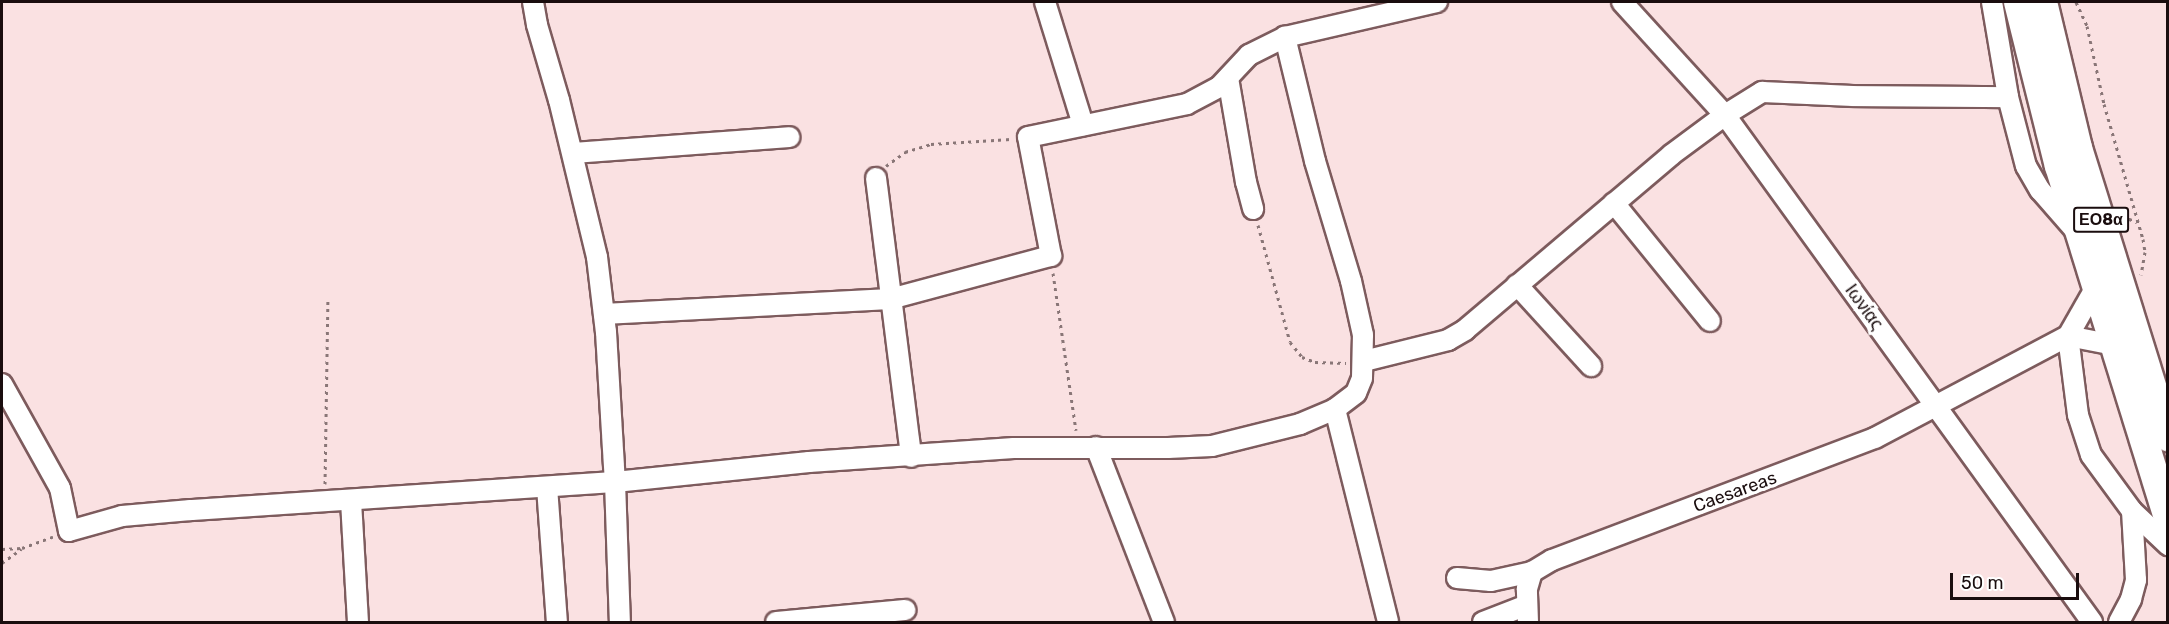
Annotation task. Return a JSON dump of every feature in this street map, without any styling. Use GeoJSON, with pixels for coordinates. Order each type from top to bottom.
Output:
{"type":"FeatureCollection","features":[{"type":"Feature","properties":{"kind":"highway","name":"ΕΟ8α"},"geometry":{"type":"LineString","coordinates":[[2018,2],[2053,144],[2079,234],[2168,519]]}},
{"type":"Feature","properties":{"kind":"highway","name":"ΕΟ8α"},"geometry":{"type":"LineString","coordinates":[[2043,2],[2078,147],[2168,437]]}},
{"type":"Feature","properties":{"kind":"street"},"geometry":{"type":"LineString","coordinates":[[533,2],[537,26],[573,153],[597,257],[604,314],[615,482],[620,622]]}},
{"type":"Feature","properties":{"kind":"street"},"geometry":{"type":"LineString","coordinates":[[1045,2],[1083,125]]}},
{"type":"Feature","properties":{"kind":"street"},"geometry":{"type":"LineString","coordinates":[[604,314],[890,299],[1051,256],[1028,138],[1187,104],[1206,96],[1228,78],[1250,55],[1285,37],[1437,2]]}},
{"type":"Feature","properties":{"kind":"street","name":"Ιωνίας"},"geometry":{"type":"LineString","coordinates":[[1622,2],[1725,115],[2092,622]]}},
{"type":"Feature","properties":{"kind":"street"},"geometry":{"type":"LineString","coordinates":[[1992,2],[2008,97],[2026,166],[2040,190],[2079,234]]}},
{"type":"Feature","properties":{"kind":"street"},"geometry":{"type":"LineString","coordinates":[[2,384],[60,488],[69,531],[122,516],[615,482],[787,463],[911,457],[1014,448],[1212,446],[1300,424],[1335,409],[1356,393],[1364,361],[1363,335],[1351,281],[1316,161],[1285,37]]}},
{"type":"Feature","properties":{"kind":"street"},"geometry":{"type":"LineString","coordinates":[[1228,78],[1246,182],[1253,209]]}},
{"type":"Feature","properties":{"kind":"street"},"geometry":{"type":"LineString","coordinates":[[1364,361],[1448,340],[1465,330],[1671,155],[1725,115],[1761,92],[2008,97]]}},
{"type":"Feature","properties":{"kind":"street"},"geometry":{"type":"LineString","coordinates":[[573,153],[789,137]]}},
{"type":"Feature","properties":{"kind":"street"},"geometry":{"type":"LineString","coordinates":[[876,178],[911,457]]}},
{"type":"Feature","properties":{"kind":"street"},"geometry":{"type":"LineString","coordinates":[[1614,203],[1710,321]]}},
{"type":"Feature","properties":{"kind":"street"},"geometry":{"type":"LineString","coordinates":[[1517,285],[1591,366]]}},
{"type":"Feature","properties":{"kind":"street"},"geometry":{"type":"LineString","coordinates":[[2096,287],[2068,336],[2075,399],[2083,434],[2096,464],[2132,511],[2168,545]]}},
{"type":"Feature","properties":{"kind":"street"},"geometry":{"type":"LineString","coordinates":[[2068,336],[2114,345]]}},
{"type":"Feature","properties":{"kind":"street","name":"Caesareas"},"geometry":{"type":"LineString","coordinates":[[1456,578],[1491,580],[1532,572],[1551,560],[1834,456],[1937,407],[2023,358],[2068,336]]}},
{"type":"Feature","properties":{"kind":"street"},"geometry":{"type":"LineString","coordinates":[[1335,409],[1388,622]]}},
{"type":"Feature","properties":{"kind":"street"},"geometry":{"type":"LineString","coordinates":[[1087,447],[1164,622]]}},
{"type":"Feature","properties":{"kind":"street"},"geometry":{"type":"LineString","coordinates":[[548,487],[557,622]]}},
{"type":"Feature","properties":{"kind":"street"},"geometry":{"type":"LineString","coordinates":[[351,501],[358,622]]}},
{"type":"Feature","properties":{"kind":"street"},"geometry":{"type":"LineString","coordinates":[[2126,620],[2136,580],[2132,511]]}},
{"type":"Feature","properties":{"kind":"street"},"geometry":{"type":"LineString","coordinates":[[1483,622],[1528,614],[1532,572]]}},
{"type":"Feature","properties":{"kind":"street"},"geometry":{"type":"LineString","coordinates":[[776,622],[841,620],[905,610]]}},
{"type":"Feature","properties":{"kind":"path"},"geometry":{"type":"LineString","coordinates":[[2076,2],[2087,26],[2104,104],[2145,252],[2144,268],[2128,307]]}},
{"type":"Feature","properties":{"kind":"path"},"geometry":{"type":"LineString","coordinates":[[876,178],[890,161],[931,144],[1028,138]]}},
{"type":"Feature","properties":{"kind":"path"},"geometry":{"type":"LineString","coordinates":[[1253,209],[1290,342],[1302,357],[1315,362],[1364,361]]}},
{"type":"Feature","properties":{"kind":"path"},"geometry":{"type":"LineString","coordinates":[[1051,256],[1087,447]]}},
{"type":"Feature","properties":{"kind":"path"},"geometry":{"type":"LineString","coordinates":[[325,503],[328,297]]}},
{"type":"Feature","properties":{"kind":"path"},"geometry":{"type":"LineString","coordinates":[[2,563],[22,548],[69,531]]}},
{"type":"Feature","properties":{"kind":"path"},"geometry":{"type":"LineString","coordinates":[[2,549],[22,548]]}}]}
